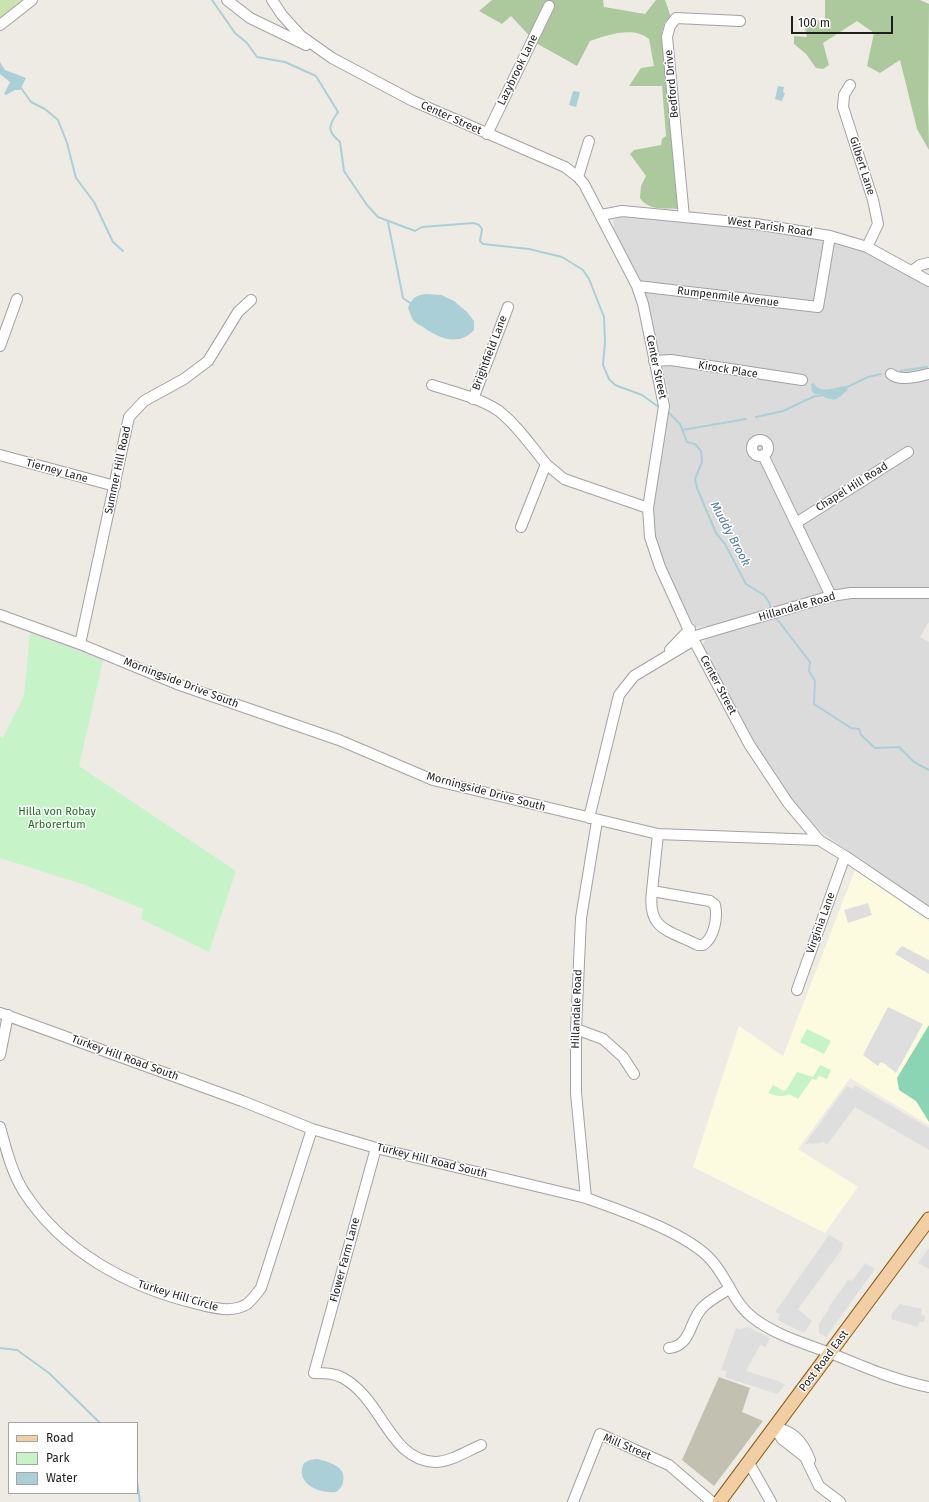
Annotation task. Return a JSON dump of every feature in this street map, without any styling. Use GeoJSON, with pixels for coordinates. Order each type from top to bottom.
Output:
{"type":"FeatureCollection","features":[{"type":"Feature","properties":{"kind":"main road","name":"Post Road East"},"geometry":{"type":"LineString","coordinates":[[719,1502],[929,1219]]}},
{"type":"Feature","properties":{"kind":"street"},"geometry":{"type":"LineString","coordinates":[[0,25],[32,0]]}},
{"type":"Feature","properties":{"kind":"street","name":"Center Street"},"geometry":{"type":"LineString","coordinates":[[227,0],[250,18],[318,50],[413,101],[565,167],[578,177],[601,215],[637,286],[643,304],[664,410],[648,508],[650,537],[660,567],[692,635],[749,744],[788,803],[819,840]]}},
{"type":"Feature","properties":{"kind":"street","name":"Center Street"},"geometry":{"type":"LineString","coordinates":[[272,0],[292,27],[318,50]]}},
{"type":"Feature","properties":{"kind":"street","name":"Lazybrook Lane"},"geometry":{"type":"LineString","coordinates":[[487,134],[549,6]]}},
{"type":"Feature","properties":{"kind":"street","name":"Bedford Drive"},"geometry":{"type":"LineString","coordinates":[[684,217],[668,37],[670,26],[676,18],[740,21]]}},
{"type":"Feature","properties":{"kind":"street","name":"Gilbert Lane"},"geometry":{"type":"LineString","coordinates":[[850,85],[844,95],[844,108],[873,200],[878,224],[867,247]]}},
{"type":"Feature","properties":{"kind":"street"},"geometry":{"type":"LineString","coordinates":[[578,177],[589,141]]}},
{"type":"Feature","properties":{"kind":"street","name":"West Parish Road"},"geometry":{"type":"LineString","coordinates":[[601,215],[622,211],[756,224],[830,236],[867,247],[929,281]]}},
{"type":"Feature","properties":{"kind":"street","name":"Rumpenmile Avenue"},"geometry":{"type":"LineString","coordinates":[[637,286],[818,307],[830,236]]}},
{"type":"Feature","properties":{"kind":"street"},"geometry":{"type":"LineString","coordinates":[[912,271],[920,265],[929,263]]}},
{"type":"Feature","properties":{"kind":"street"},"geometry":{"type":"LineString","coordinates":[[0,346],[17,299]]}},
{"type":"Feature","properties":{"kind":"street","name":"Summer Hill Road"},"geometry":{"type":"LineString","coordinates":[[80,644],[130,417],[144,401],[184,379],[208,361],[238,312],[251,300]]}},
{"type":"Feature","properties":{"kind":"street","name":"Brightfield Lane"},"geometry":{"type":"LineString","coordinates":[[473,399],[508,307]]}},
{"type":"Feature","properties":{"kind":"street","name":"Kirock Place"},"geometry":{"type":"LineString","coordinates":[[654,360],[671,360],[802,380]]}},
{"type":"Feature","properties":{"kind":"street"},"geometry":{"type":"LineString","coordinates":[[891,374],[895,378],[900,379],[929,374]]}},
{"type":"Feature","properties":{"kind":"street","name":"Brightfield Lane"},"geometry":{"type":"LineString","coordinates":[[432,385],[473,399],[497,410],[516,426],[546,464],[564,479],[648,508]]}},
{"type":"Feature","properties":{"kind":"street","name":"Chapel Hill Road"},"geometry":{"type":"LineString","coordinates":[[796,523],[908,452]]}},
{"type":"Feature","properties":{"kind":"street","name":"Tierney Lane"},"geometry":{"type":"LineString","coordinates":[[0,455],[115,486]]}},
{"type":"Feature","properties":{"kind":"street"},"geometry":{"type":"LineString","coordinates":[[763,455],[831,596]]}},
{"type":"Feature","properties":{"kind":"street"},"geometry":{"type":"LineString","coordinates":[[521,527],[546,464]]}},
{"type":"Feature","properties":{"kind":"street","name":"Hillandale Road"},"geometry":{"type":"LineString","coordinates":[[586,1198],[576,1093],[576,1029],[581,918],[593,819],[619,695],[634,676],[663,657],[692,635],[768,616],[831,596],[851,593],[929,593]]}},
{"type":"Feature","properties":{"kind":"street","name":"Morningside Drive South"},"geometry":{"type":"LineString","coordinates":[[0,615],[80,644],[177,684],[339,740],[433,780],[658,834],[819,840],[929,913]]}},
{"type":"Feature","properties":{"kind":"street"},"geometry":{"type":"LineString","coordinates":[[652,891],[710,901],[715,905],[716,920],[708,942],[703,945],[698,945],[659,926],[651,913],[652,891],[658,834]]}},
{"type":"Feature","properties":{"kind":"street","name":"Virginia Lane"},"geometry":{"type":"LineString","coordinates":[[797,990],[845,856]]}},
{"type":"Feature","properties":{"kind":"street"},"geometry":{"type":"LineString","coordinates":[[0,1055],[4,1014]]}},
{"type":"Feature","properties":{"kind":"street","name":"Turkey Hill Road South"},"geometry":{"type":"LineString","coordinates":[[4,1014],[227,1095],[312,1129],[376,1148],[586,1198],[671,1233],[693,1244],[714,1263],[743,1309],[760,1322],[803,1343],[830,1354],[882,1374],[929,1387]]}},
{"type":"Feature","properties":{"kind":"street"},"geometry":{"type":"LineString","coordinates":[[576,1029],[602,1039],[623,1057],[634,1074]]}},
{"type":"Feature","properties":{"kind":"street","name":"Turkey Hill Circle"},"geometry":{"type":"LineString","coordinates":[[0,1127],[16,1177],[24,1192],[52,1227],[80,1252],[110,1272],[137,1285],[187,1301],[222,1310],[246,1304],[262,1288],[312,1129]]}},
{"type":"Feature","properties":{"kind":"street","name":"Flower Farm Lane"},"geometry":{"type":"LineString","coordinates":[[376,1148],[314,1373],[331,1374],[342,1378],[363,1392],[403,1449],[413,1456],[436,1462],[445,1460],[481,1445]]}},
{"type":"Feature","properties":{"kind":"street"},"geometry":{"type":"LineString","coordinates":[[669,1348],[678,1347],[684,1341],[696,1315],[704,1306],[729,1289]]}},
{"type":"Feature","properties":{"kind":"street"},"geometry":{"type":"LineString","coordinates":[[775,1428],[786,1430],[804,1444],[818,1479],[825,1491],[840,1502]]}},
{"type":"Feature","properties":{"kind":"street","name":"Mill Street"},"geometry":{"type":"LineString","coordinates":[[573,1502],[600,1434],[669,1465],[712,1502]]}},
{"type":"Feature","properties":{"kind":"street"},"geometry":{"type":"LineString","coordinates":[[749,1463],[771,1502]]}},
{"type":"Feature","properties":{"kind":"shaded area"},"geometry":{"type":"Polygon","coordinates":[[[620,216],[764,229],[844,243],[866,251],[929,286],[929,590],[866,589],[714,626],[695,627],[662,563],[653,535],[654,503],[670,400],[649,308],[639,282],[613,230],[614,220],[620,216]]]}},
{"type":"Feature","properties":{"kind":"shaded area"},"geometry":{"type":"Polygon","coordinates":[[[903,596],[929,597],[929,622],[920,637],[929,642],[929,908],[817,829],[797,808],[772,773],[742,720],[703,645],[706,637],[829,600],[861,597],[888,599],[903,596]]]}},
{"type":"Feature","properties":{"kind":"shaded area"},"geometry":{"type":"Polygon","coordinates":[[[31,630],[104,657],[103,661],[30,633],[31,630]]]}},
{"type":"Feature","properties":{"kind":"shaded area"},"geometry":{"type":"Polygon","coordinates":[[[855,870],[929,921],[929,1125],[850,1078],[798,1149],[858,1187],[825,1233],[693,1167],[739,1026],[783,1056],[855,870]]]}},
{"type":"Feature","properties":{"kind":"shaded area"},"geometry":{"type":"Polygon","coordinates":[[[868,903],[872,915],[848,923],[844,910],[868,903]]]}},
{"type":"Feature","properties":{"kind":"shaded area"},"geometry":{"type":"Polygon","coordinates":[[[902,946],[929,960],[929,974],[895,954],[902,946]]]}},
{"type":"Feature","properties":{"kind":"shaded area"},"geometry":{"type":"Polygon","coordinates":[[[888,1007],[923,1024],[896,1073],[885,1064],[881,1062],[878,1066],[863,1055],[888,1007]]]}},
{"type":"Feature","properties":{"kind":"shaded area"},"geometry":{"type":"Polygon","coordinates":[[[855,1085],[929,1128],[929,1150],[855,1107],[827,1145],[822,1141],[821,1143],[805,1144],[847,1086],[852,1089],[855,1085]]]}},
{"type":"Feature","properties":{"kind":"shaded area"},"geometry":{"type":"Polygon","coordinates":[[[829,1235],[843,1243],[842,1249],[798,1309],[812,1321],[804,1333],[778,1320],[780,1314],[775,1312],[829,1235]]]}},
{"type":"Feature","properties":{"kind":"shaded area"},"geometry":{"type":"Polygon","coordinates":[[[929,1248],[929,1269],[918,1263],[929,1248]]]}},
{"type":"Feature","properties":{"kind":"shaded area"},"geometry":{"type":"Polygon","coordinates":[[[865,1263],[875,1269],[826,1337],[819,1333],[819,1324],[829,1309],[828,1308],[848,1280],[852,1281],[865,1263]]]}},
{"type":"Feature","properties":{"kind":"shaded area"},"geometry":{"type":"Polygon","coordinates":[[[900,1304],[922,1309],[921,1314],[925,1316],[924,1322],[919,1322],[918,1327],[891,1319],[892,1313],[900,1304]]]}},
{"type":"Feature","properties":{"kind":"shaded area"},"geometry":{"type":"Polygon","coordinates":[[[748,1327],[770,1338],[766,1347],[760,1345],[746,1371],[778,1381],[785,1385],[777,1394],[725,1377],[727,1371],[721,1370],[736,1328],[741,1329],[748,1327]]]}},
{"type":"Feature","properties":{"kind":"shaded area"},"geometry":{"type":"Polygon","coordinates":[[[719,1377],[750,1388],[742,1412],[763,1421],[714,1486],[682,1460],[719,1377]]]}},
{"type":"Feature","properties":{"kind":"green space"},"geometry":{"type":"Polygon","coordinates":[[[0,0],[22,0],[0,18],[0,0]]]}},
{"type":"Feature","properties":{"kind":"green space"},"geometry":{"type":"Polygon","coordinates":[[[492,0],[603,0],[604,7],[645,14],[656,0],[665,0],[671,17],[665,22],[662,32],[678,209],[652,207],[640,198],[641,186],[646,176],[630,154],[634,150],[661,145],[662,139],[666,136],[662,86],[629,86],[641,68],[654,66],[649,39],[643,35],[628,32],[612,34],[590,41],[577,66],[536,43],[511,16],[502,24],[479,11],[492,0]]]}},
{"type":"Feature","properties":{"kind":"green space"},"geometry":{"type":"Polygon","coordinates":[[[825,0],[920,0],[929,4],[929,150],[917,129],[900,60],[880,73],[867,66],[874,33],[857,21],[823,43],[829,65],[823,69],[816,68],[806,54],[794,44],[794,36],[807,37],[804,23],[825,19],[825,0]]]}},
{"type":"Feature","properties":{"kind":"green space","name":"Hilla von Robay Arborertum"},"geometry":{"type":"Polygon","coordinates":[[[30,633],[103,661],[79,766],[236,871],[209,952],[141,919],[143,909],[82,884],[0,858],[0,736],[3,738],[24,696],[30,633]]]}},
{"type":"Feature","properties":{"kind":"green space"},"geometry":{"type":"Polygon","coordinates":[[[929,1025],[929,1122],[916,1101],[899,1090],[897,1078],[929,1025]]]}},
{"type":"Feature","properties":{"kind":"green space"},"geometry":{"type":"Polygon","coordinates":[[[807,1029],[831,1041],[824,1054],[800,1042],[807,1029]]]}},
{"type":"Feature","properties":{"kind":"green space"},"geometry":{"type":"Polygon","coordinates":[[[820,1065],[831,1070],[827,1079],[819,1076],[816,1080],[812,1079],[798,1099],[789,1094],[779,1096],[768,1093],[773,1085],[784,1091],[786,1090],[797,1072],[813,1077],[820,1065]]]}},
{"type":"Feature","properties":{"kind":"water"},"geometry":{"type":"Polygon","coordinates":[[[0,62],[5,70],[26,78],[20,90],[15,90],[6,95],[4,94],[10,82],[0,74],[0,62]]]}},
{"type":"Feature","properties":{"kind":"water"},"geometry":{"type":"Polygon","coordinates":[[[778,86],[784,87],[783,92],[785,93],[782,101],[775,99],[778,86]]]}},
{"type":"Feature","properties":{"kind":"water"},"geometry":{"type":"Polygon","coordinates":[[[573,91],[580,92],[576,107],[569,105],[573,91]]]}},
{"type":"Feature","properties":{"kind":"water"},"geometry":{"type":"Polygon","coordinates":[[[426,294],[441,295],[454,301],[467,312],[474,321],[474,330],[462,338],[448,339],[429,331],[415,322],[412,319],[408,308],[415,298],[426,294]]]}},
{"type":"Feature","properties":{"kind":"water"},"geometry":{"type":"Polygon","coordinates":[[[814,383],[816,387],[820,389],[833,389],[845,386],[848,390],[838,398],[829,399],[824,397],[823,394],[815,394],[812,392],[811,384],[814,383]]]}},
{"type":"Feature","properties":{"kind":"water"},"geometry":{"type":"Polygon","coordinates":[[[317,1459],[332,1463],[340,1468],[344,1477],[343,1484],[336,1492],[316,1489],[310,1486],[302,1476],[304,1463],[317,1459]]]}},
{"type":"Feature","properties":{"kind":"waterway","name":"Muddy Brook"},"geometry":{"type":"LineString","coordinates":[[212,0],[235,33],[247,43],[257,57],[285,62],[316,76],[338,112],[332,121],[330,128],[333,135],[340,142],[344,171],[367,205],[378,217],[415,231],[422,227],[474,223],[479,225],[482,229],[480,241],[483,244],[529,249],[562,257],[583,270],[589,279],[604,317],[605,342],[603,365],[609,379],[615,385],[642,395],[660,408]]}},
{"type":"Feature","properties":{"kind":"waterway"},"geometry":{"type":"LineString","coordinates":[[21,88],[31,102],[45,109],[58,120],[67,143],[76,178],[94,202],[113,242],[123,251]]}},
{"type":"Feature","properties":{"kind":"waterway"},"geometry":{"type":"LineString","coordinates":[[388,222],[403,298],[410,303]]}},
{"type":"Feature","properties":{"kind":"waterway"},"geometry":{"type":"LineString","coordinates":[[900,371],[927,367]]}},
{"type":"Feature","properties":{"kind":"waterway"},"geometry":{"type":"LineString","coordinates":[[845,388],[868,377],[881,374]]}},
{"type":"Feature","properties":{"kind":"waterway"},"geometry":{"type":"LineString","coordinates":[[756,417],[783,411],[815,396],[824,395]]}},
{"type":"Feature","properties":{"kind":"waterway","name":"Muddy Brook"},"geometry":{"type":"LineString","coordinates":[[667,411],[680,424],[687,442],[695,444],[701,451],[702,462],[695,479],[697,488],[716,533],[725,544],[746,584],[764,595],[769,602],[771,610]]}},
{"type":"Feature","properties":{"kind":"waterway"},"geometry":{"type":"LineString","coordinates":[[682,430],[746,419]]}},
{"type":"Feature","properties":{"kind":"waterway","name":"Muddy Brook"},"geometry":{"type":"LineString","coordinates":[[774,615],[810,662],[809,671],[815,681],[814,704],[851,728],[859,729],[861,735],[875,748],[899,747],[914,762],[929,770]]}},
{"type":"Feature","properties":{"kind":"waterway"},"geometry":{"type":"LineString","coordinates":[[0,1348],[17,1350],[49,1373],[99,1422]]}},
{"type":"Feature","properties":{"kind":"waterway"},"geometry":{"type":"LineString","coordinates":[[138,1488],[140,1502]]}}]}
